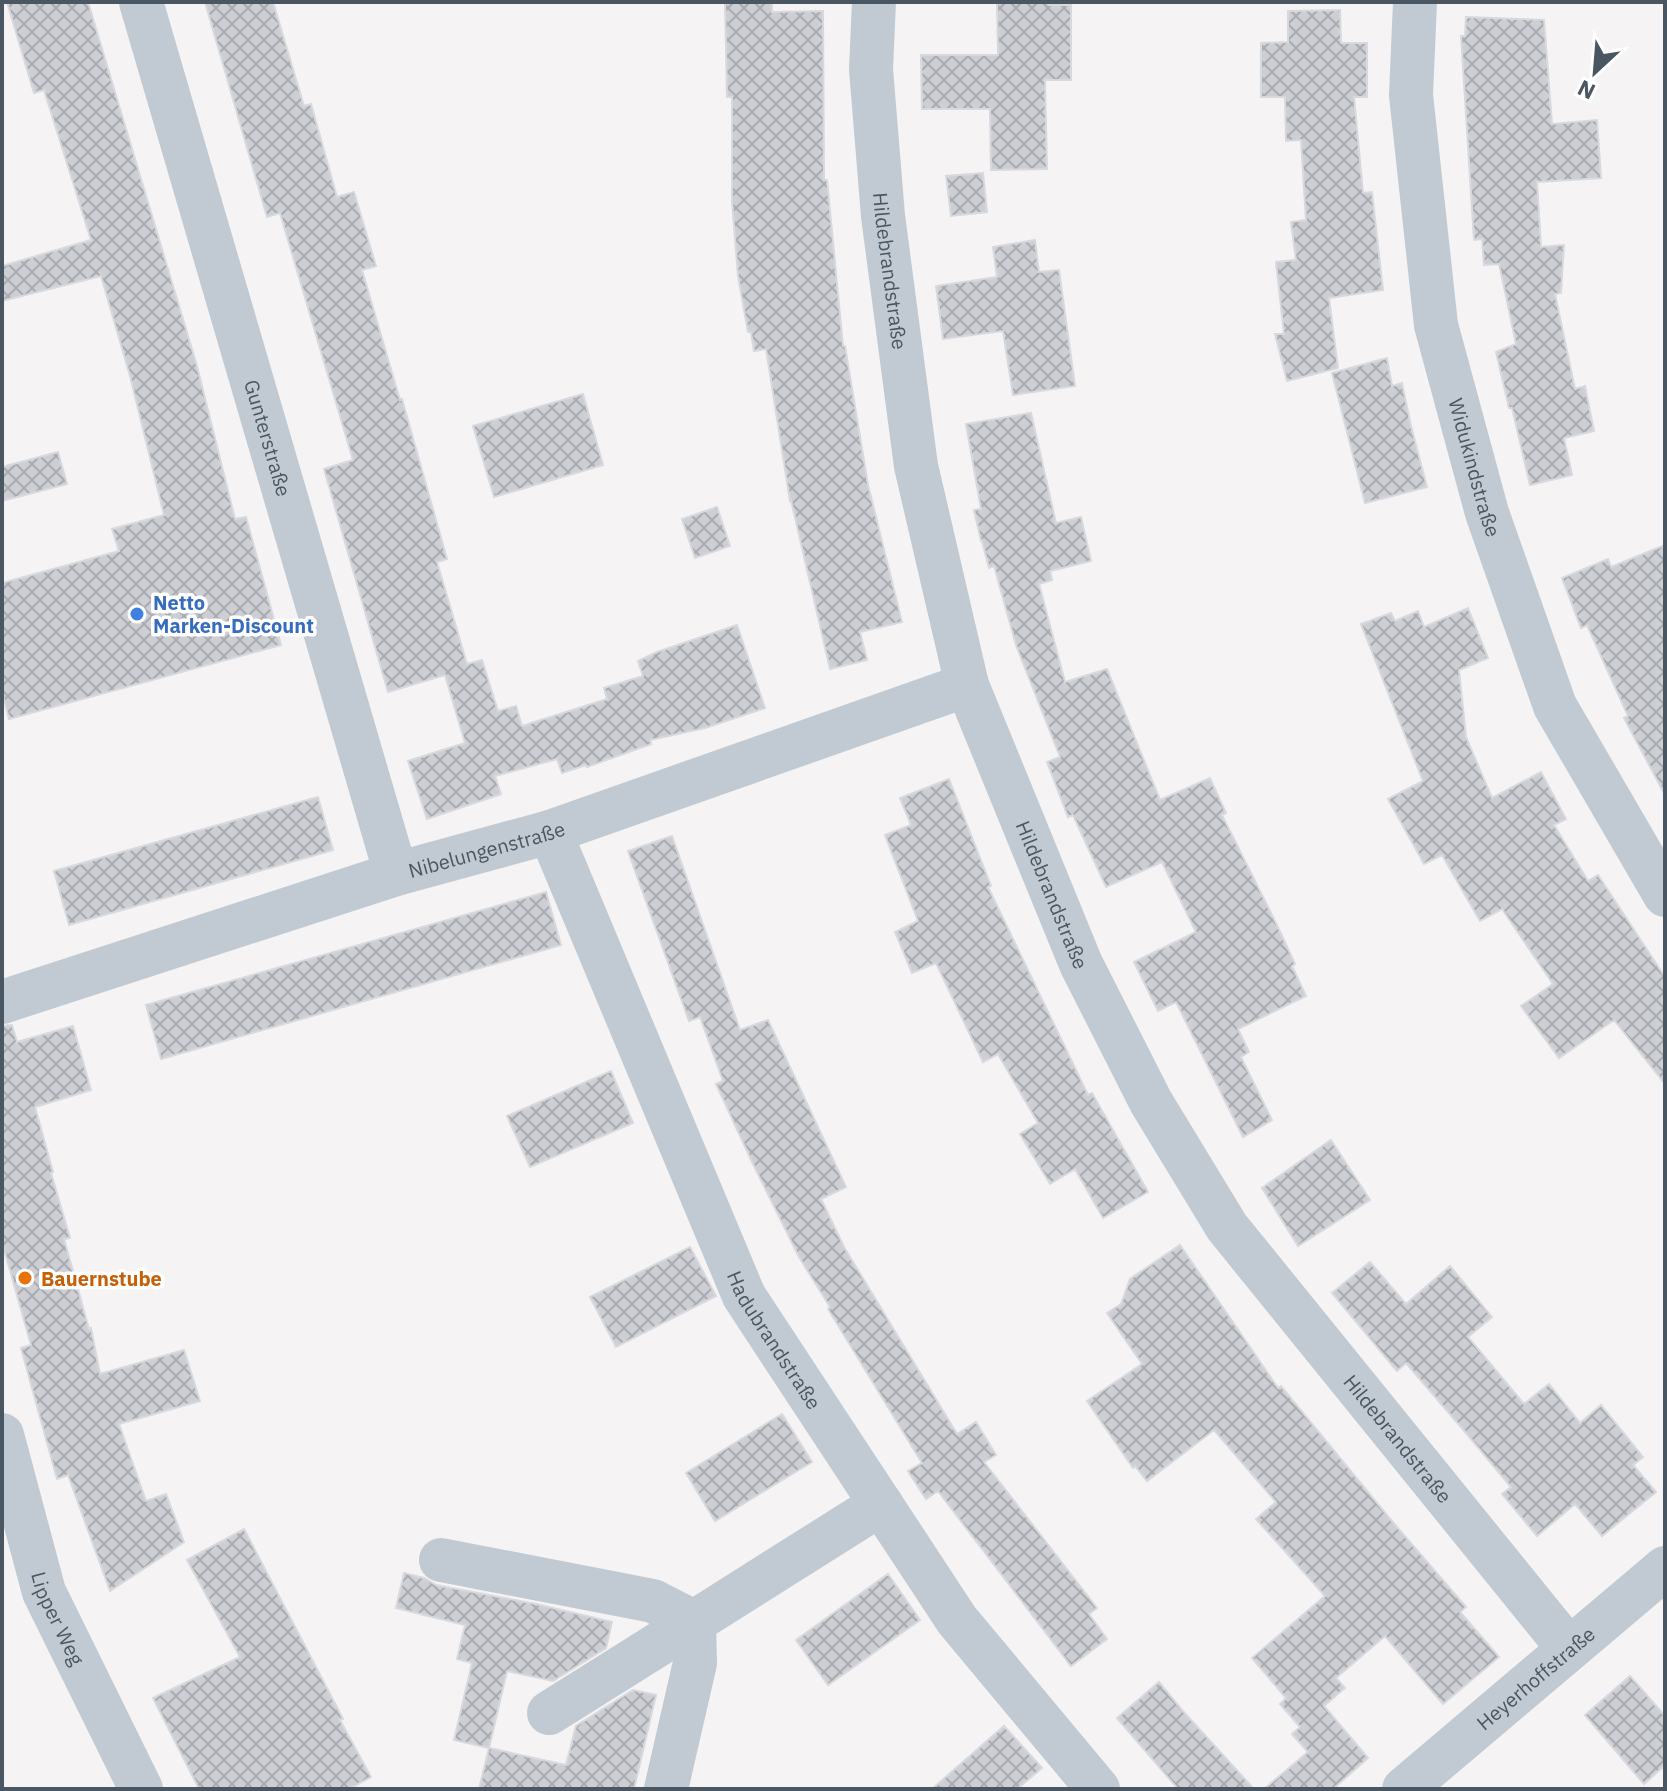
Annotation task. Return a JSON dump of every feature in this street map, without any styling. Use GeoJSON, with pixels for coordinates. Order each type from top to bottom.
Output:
{"type":"FeatureCollection","features":[{"type":"Feature","properties":{"kind":"street","name":"Gunterstraße"},"geometry":{"type":"LineString","coordinates":[[141,2],[396,874]]}},
{"type":"Feature","properties":{"kind":"street","name":"Hildebrandstraße"},"geometry":{"type":"LineString","coordinates":[[874,2],[871,69],[883,216],[916,466],[967,685],[1081,964],[1151,1102],[1227,1227],[1569,1649]]}},
{"type":"Feature","properties":{"kind":"street","name":"Widukindstraße"},"geometry":{"type":"LineString","coordinates":[[1415,2],[1411,95],[1436,325],[1487,513],[1555,706],[1665,895]]}},
{"type":"Feature","properties":{"kind":"street","name":"Nibelungenstraße"},"geometry":{"type":"LineString","coordinates":[[2,1002],[396,874],[550,832],[967,685]]}},
{"type":"Feature","properties":{"kind":"street","name":"Hadubrandstraße"},"geometry":{"type":"LineString","coordinates":[[550,832],[744,1296],[957,1620],[1098,1789]]}},
{"type":"Feature","properties":{"kind":"street","name":"Lipper Weg"},"geometry":{"type":"LineString","coordinates":[[2,1435],[44,1592],[141,1789]]}},
{"type":"Feature","properties":{"kind":"street"},"geometry":{"type":"LineString","coordinates":[[549,1713],[881,1504]]}},
{"type":"Feature","properties":{"kind":"street"},"geometry":{"type":"LineString","coordinates":[[441,1560],[653,1601],[694,1622]]}},
{"type":"Feature","properties":{"kind":"street","name":"Heyerhoffstraße"},"geometry":{"type":"LineString","coordinates":[[1404,1789],[1665,1568]]}},
{"type":"Feature","properties":{"kind":"street"},"geometry":{"type":"LineString","coordinates":[[666,1789],[695,1663],[694,1622]]}},
{"type":"Feature","properties":{"kind":"building"},"geometry":{"type":"Polygon","coordinates":[[[7,2],[88,2],[197,366],[235,519],[246,517],[281,645],[9,719],[2,692],[2,583],[119,551],[112,529],[164,515],[130,376],[101,276],[2,301],[2,266],[91,240],[44,90],[34,93],[7,2]]]}},
{"type":"Feature","properties":{"kind":"building"},"geometry":{"type":"Polygon","coordinates":[[[205,2],[273,2],[304,106],[311,104],[337,197],[354,192],[376,266],[362,270],[447,559],[437,562],[467,664],[482,660],[498,711],[516,706],[522,726],[607,699],[604,688],[643,676],[638,661],[737,625],[765,708],[705,728],[650,740],[651,744],[587,767],[562,773],[557,759],[495,776],[501,794],[427,819],[408,761],[465,743],[445,675],[388,692],[324,469],[353,460],[280,213],[267,217],[205,2]]]}},
{"type":"Feature","properties":{"kind":"building"},"geometry":{"type":"Polygon","coordinates":[[[725,2],[772,2],[772,12],[823,11],[824,180],[827,180],[843,346],[868,485],[902,622],[860,632],[867,660],[830,669],[790,501],[766,349],[754,351],[738,276],[732,201],[732,97],[727,97],[725,2]]]}},
{"type":"Feature","properties":{"kind":"building"},"geometry":{"type":"Polygon","coordinates":[[[997,2],[1071,5],[1071,80],[1045,80],[1047,169],[991,170],[990,109],[922,109],[921,55],[998,55],[997,2]]]}},
{"type":"Feature","properties":{"kind":"building"},"geometry":{"type":"Polygon","coordinates":[[[1340,10],[1341,43],[1367,43],[1367,97],[1354,97],[1363,193],[1372,192],[1383,290],[1329,298],[1338,368],[1287,381],[1275,334],[1284,334],[1276,262],[1296,260],[1291,222],[1306,220],[1301,140],[1286,141],[1285,97],[1261,97],[1261,43],[1288,42],[1288,11],[1340,10]]]}},
{"type":"Feature","properties":{"kind":"building"},"geometry":{"type":"Polygon","coordinates":[[[1466,17],[1544,20],[1552,124],[1597,120],[1601,178],[1537,182],[1541,247],[1564,245],[1561,293],[1555,294],[1575,389],[1585,386],[1594,431],[1564,438],[1572,475],[1530,485],[1496,352],[1516,344],[1499,264],[1484,265],[1482,239],[1474,240],[1461,36],[1465,36],[1466,17]]]}},
{"type":"Feature","properties":{"kind":"building"},"geometry":{"type":"Polygon","coordinates":[[[983,173],[987,212],[951,216],[946,176],[983,173]]]}},
{"type":"Feature","properties":{"kind":"building"},"geometry":{"type":"Polygon","coordinates":[[[1035,240],[1039,272],[1059,270],[1075,386],[1013,395],[1003,331],[943,339],[936,286],[997,277],[993,247],[1035,240]]]}},
{"type":"Feature","properties":{"kind":"building"},"geometry":{"type":"Polygon","coordinates":[[[1387,358],[1392,386],[1402,383],[1427,487],[1365,503],[1332,373],[1387,358]]]}},
{"type":"Feature","properties":{"kind":"building"},"geometry":{"type":"Polygon","coordinates":[[[583,394],[603,465],[494,497],[473,426],[583,394]]]}},
{"type":"Feature","properties":{"kind":"building"},"geometry":{"type":"Polygon","coordinates":[[[1031,413],[1056,523],[1081,517],[1091,561],[1050,571],[1052,580],[1039,584],[1065,682],[1107,669],[1160,800],[1210,778],[1226,813],[1222,815],[1276,923],[1306,996],[1238,1029],[1249,1052],[1241,1057],[1272,1120],[1243,1137],[1176,1002],[1158,1011],[1134,962],[1196,932],[1162,862],[1106,887],[1073,815],[1068,817],[1047,762],[1060,757],[1016,645],[994,566],[989,568],[981,541],[974,510],[981,509],[966,424],[1031,413]]]}},
{"type":"Feature","properties":{"kind":"building"},"geometry":{"type":"Polygon","coordinates":[[[58,452],[67,484],[2,501],[2,467],[58,452]]]}},
{"type":"Feature","properties":{"kind":"building"},"geometry":{"type":"Polygon","coordinates":[[[717,507],[730,546],[695,558],[682,519],[717,507]]]}},
{"type":"Feature","properties":{"kind":"building"},"geometry":{"type":"Polygon","coordinates":[[[1665,545],[1665,795],[1624,718],[1628,716],[1587,625],[1581,628],[1562,578],[1608,559],[1611,567],[1665,545]]]}},
{"type":"Feature","properties":{"kind":"building"},"geometry":{"type":"Polygon","coordinates":[[[1468,608],[1488,658],[1459,670],[1466,737],[1492,798],[1541,772],[1566,819],[1554,825],[1588,881],[1598,875],[1665,977],[1665,1084],[1614,1020],[1559,1058],[1521,1006],[1553,984],[1502,909],[1480,921],[1442,855],[1424,864],[1388,799],[1423,781],[1361,624],[1391,613],[1395,621],[1418,611],[1424,627],[1468,608]]]}},
{"type":"Feature","properties":{"kind":"building"},"geometry":{"type":"Polygon","coordinates":[[[949,779],[991,886],[988,887],[1088,1095],[1092,1093],[1148,1192],[1103,1218],[1075,1169],[1050,1184],[1020,1134],[1038,1123],[998,1054],[983,1062],[936,963],[912,973],[895,932],[918,921],[885,835],[911,825],[900,798],[949,779]]]}},
{"type":"Feature","properties":{"kind":"building"},"geometry":{"type":"Polygon","coordinates":[[[318,797],[333,850],[69,925],[54,871],[318,797]]]}},
{"type":"Feature","properties":{"kind":"building"},"geometry":{"type":"Polygon","coordinates":[[[672,836],[740,1030],[768,1020],[846,1187],[821,1199],[844,1247],[957,1434],[976,1422],[996,1455],[984,1462],[1097,1608],[1089,1614],[1107,1639],[1071,1666],[938,1491],[926,1499],[908,1471],[922,1463],[828,1309],[830,1307],[799,1257],[753,1164],[716,1084],[723,1081],[700,1017],[689,1021],[628,851],[672,836]]]}},
{"type":"Feature","properties":{"kind":"building"},"geometry":{"type":"Polygon","coordinates":[[[546,892],[561,945],[161,1059],[146,1005],[546,892]]]}},
{"type":"Feature","properties":{"kind":"building"},"geometry":{"type":"Polygon","coordinates":[[[12,1025],[17,1042],[73,1026],[91,1090],[35,1107],[70,1238],[64,1239],[91,1328],[100,1374],[184,1350],[200,1401],[119,1424],[146,1501],[166,1494],[184,1542],[110,1591],[68,1475],[57,1479],[21,1348],[31,1345],[2,1242],[2,1026],[12,1025]]]}},
{"type":"Feature","properties":{"kind":"building"},"geometry":{"type":"Polygon","coordinates":[[[611,1071],[633,1123],[530,1167],[507,1116],[611,1071]]]}},
{"type":"Feature","properties":{"kind":"building"},"geometry":{"type":"Polygon","coordinates":[[[1331,1140],[1370,1200],[1298,1246],[1262,1188],[1331,1140]]]}},
{"type":"Feature","properties":{"kind":"building"},"geometry":{"type":"Polygon","coordinates":[[[1180,1245],[1278,1388],[1281,1386],[1466,1607],[1460,1612],[1499,1657],[1443,1704],[1385,1636],[1336,1678],[1345,1688],[1324,1706],[1368,1758],[1333,1789],[1264,1789],[1308,1752],[1292,1734],[1300,1727],[1280,1704],[1286,1698],[1252,1658],[1325,1596],[1256,1519],[1276,1502],[1214,1430],[1147,1481],[1135,1466],[1133,1468],[1087,1401],[1142,1364],[1107,1313],[1121,1304],[1130,1279],[1180,1245]]]}},
{"type":"Feature","properties":{"kind":"building"},"geometry":{"type":"Polygon","coordinates":[[[690,1247],[716,1296],[616,1347],[590,1297],[690,1247]]]}},
{"type":"Feature","properties":{"kind":"building"},"geometry":{"type":"Polygon","coordinates":[[[1370,1262],[1406,1304],[1450,1266],[1492,1317],[1468,1337],[1524,1404],[1549,1384],[1580,1423],[1601,1405],[1643,1457],[1633,1465],[1656,1492],[1602,1536],[1575,1504],[1537,1536],[1502,1494],[1511,1487],[1466,1433],[1406,1363],[1397,1371],[1332,1293],[1370,1262]]]}},
{"type":"Feature","properties":{"kind":"building"},"geometry":{"type":"Polygon","coordinates":[[[782,1414],[812,1462],[715,1521],[686,1473],[782,1414]]]}},
{"type":"Feature","properties":{"kind":"building"},"geometry":{"type":"Polygon","coordinates":[[[244,1529],[371,1777],[349,1789],[199,1789],[153,1698],[240,1657],[187,1560],[244,1529]]]}},
{"type":"Feature","properties":{"kind":"building"},"geometry":{"type":"Polygon","coordinates":[[[404,1573],[436,1585],[612,1622],[606,1648],[553,1681],[507,1671],[489,1748],[454,1740],[472,1663],[457,1659],[465,1625],[396,1608],[404,1573]]]}},
{"type":"Feature","properties":{"kind":"building"},"geometry":{"type":"Polygon","coordinates":[[[888,1574],[920,1620],[828,1685],[796,1640],[888,1574]]]}},
{"type":"Feature","properties":{"kind":"building"},"geometry":{"type":"Polygon","coordinates":[[[1630,1676],[1665,1716],[1665,1765],[1644,1784],[1585,1715],[1630,1676]]]}},
{"type":"Feature","properties":{"kind":"building"},"geometry":{"type":"Polygon","coordinates":[[[1159,1682],[1254,1789],[1178,1789],[1117,1718],[1159,1682]]]}},
{"type":"Feature","properties":{"kind":"building"},"geometry":{"type":"Polygon","coordinates":[[[633,1690],[656,1695],[634,1789],[479,1789],[489,1748],[566,1765],[576,1726],[633,1690]]]}},
{"type":"Feature","properties":{"kind":"building"},"geometry":{"type":"Polygon","coordinates":[[[1004,1726],[1042,1768],[1017,1789],[932,1789],[1004,1726]]]}},
{"type":"Feature","properties":{"kind":"place","name":"Netto Marken-Discount"},"geometry":{"type":"Point","coordinates":[137,614]}},
{"type":"Feature","properties":{"kind":"place","name":"Bauernstube"},"geometry":{"type":"Point","coordinates":[25,1278]}}]}
